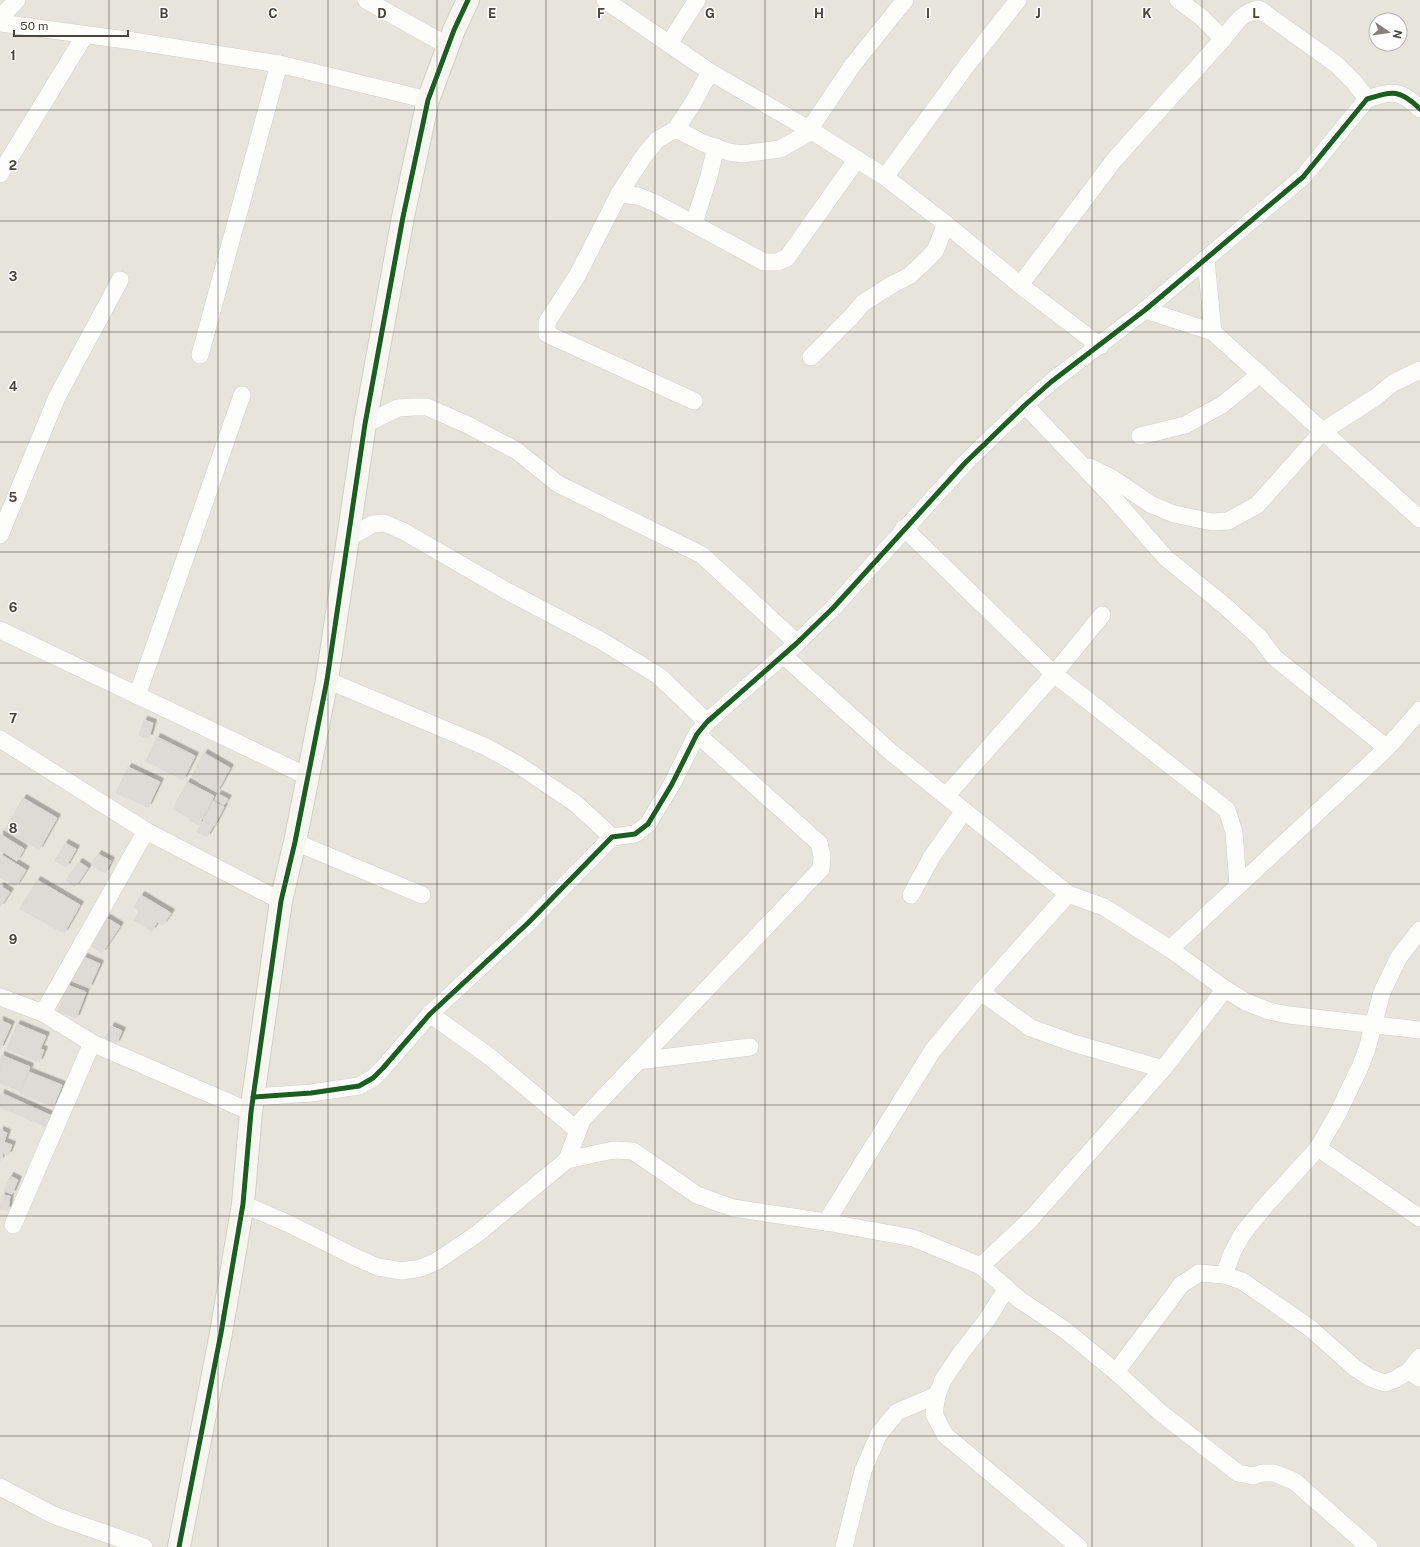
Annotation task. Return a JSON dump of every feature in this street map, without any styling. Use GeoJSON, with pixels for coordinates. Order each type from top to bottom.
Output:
{"type":"FeatureCollection","features":[{"type":"Feature","properties":{"kind":"street"},"geometry":{"type":"LineString","coordinates":[[0,18],[17,0]]}},
{"type":"Feature","properties":{"kind":"street"},"geometry":{"type":"LineString","coordinates":[[366,0],[448,46]]}},
{"type":"Feature","properties":{"kind":"street"},"geometry":{"type":"LineString","coordinates":[[179,1547],[221,1333],[243,1204],[252,1105],[281,901],[295,842],[327,680],[365,424],[403,217],[428,100],[448,46],[468,0]]}},
{"type":"Feature","properties":{"kind":"street"},"geometry":{"type":"LineString","coordinates":[[605,0],[710,72],[811,130],[885,177],[946,224],[1020,285],[1100,346]]}},
{"type":"Feature","properties":{"kind":"street"},"geometry":{"type":"LineString","coordinates":[[669,44],[697,0]]}},
{"type":"Feature","properties":{"kind":"street"},"geometry":{"type":"LineString","coordinates":[[676,129],[729,152],[742,154],[780,149],[811,130],[852,66],[905,0]]}},
{"type":"Feature","properties":{"kind":"street"},"geometry":{"type":"LineString","coordinates":[[885,177],[967,65],[1018,0]]}},
{"type":"Feature","properties":{"kind":"street"},"geometry":{"type":"LineString","coordinates":[[1178,0],[1201,17],[1223,39]]}},
{"type":"Feature","properties":{"kind":"street"},"geometry":{"type":"LineString","coordinates":[[1020,285],[1115,159],[1242,16],[1251,11],[1259,9],[1336,64],[1354,82],[1367,99]]}},
{"type":"Feature","properties":{"kind":"street"},"geometry":{"type":"LineString","coordinates":[[0,23],[279,64],[428,100]]}},
{"type":"Feature","properties":{"kind":"street"},"geometry":{"type":"LineString","coordinates":[[0,174],[86,35]]}},
{"type":"Feature","properties":{"kind":"street"},"geometry":{"type":"LineString","coordinates":[[200,355],[279,64]]}},
{"type":"Feature","properties":{"kind":"street"},"geometry":{"type":"LineString","coordinates":[[694,401],[547,334],[547,322],[577,276],[619,194],[643,157],[657,140],[676,129],[693,103],[710,72]]}},
{"type":"Feature","properties":{"kind":"street"},"geometry":{"type":"LineString","coordinates":[[0,997],[43,1012],[92,1043],[252,1105],[312,1093],[359,1086],[372,1078],[383,1068],[430,1014],[528,923],[612,837],[635,834],[648,824],[672,784],[702,728],[797,643],[838,602],[904,528],[966,463],[1025,405],[1051,382],[1100,346],[1206,260],[1303,177],[1367,99],[1382,94],[1396,93],[1409,98],[1420,109]]}},
{"type":"Feature","properties":{"kind":"street"},"geometry":{"type":"LineString","coordinates":[[694,223],[709,176],[716,147]]}},
{"type":"Feature","properties":{"kind":"street"},"geometry":{"type":"LineString","coordinates":[[619,194],[638,196],[655,202],[764,262],[778,262],[787,258],[858,159]]}},
{"type":"Feature","properties":{"kind":"street"},"geometry":{"type":"LineString","coordinates":[[811,357],[863,303],[892,284],[908,276],[921,265],[935,251],[946,224]]}},
{"type":"Feature","properties":{"kind":"street"},"geometry":{"type":"LineString","coordinates":[[1206,260],[1213,332]]}},
{"type":"Feature","properties":{"kind":"street"},"geometry":{"type":"LineString","coordinates":[[0,535],[57,397],[120,280]]}},
{"type":"Feature","properties":{"kind":"street"},"geometry":{"type":"LineString","coordinates":[[1145,310],[1213,332],[1420,519]]}},
{"type":"Feature","properties":{"kind":"street"},"geometry":{"type":"LineString","coordinates":[[1079,462],[1112,478],[1152,505],[1174,514],[1212,522],[1228,521],[1257,505],[1323,431],[1376,397],[1393,383],[1420,370]]}},
{"type":"Feature","properties":{"kind":"street"},"geometry":{"type":"LineString","coordinates":[[1140,436],[1185,425],[1222,405],[1260,374]]}},
{"type":"Feature","properties":{"kind":"street"},"geometry":{"type":"LineString","coordinates":[[137,696],[242,395]]}},
{"type":"Feature","properties":{"kind":"street"},"geometry":{"type":"LineString","coordinates":[[1025,405],[1116,501],[1166,558],[1225,606],[1259,637],[1274,657],[1387,748]]}},
{"type":"Feature","properties":{"kind":"street"},"geometry":{"type":"LineString","coordinates":[[365,424],[398,408],[427,407],[468,425],[517,451],[558,484],[702,555],[797,643]]}},
{"type":"Feature","properties":{"kind":"street"},"geometry":{"type":"LineString","coordinates":[[348,538],[373,524],[384,523],[403,531],[505,590],[600,640],[659,676],[702,728],[819,843],[822,856],[821,869],[582,1120],[567,1160]]}},
{"type":"Feature","properties":{"kind":"street"},"geometry":{"type":"LineString","coordinates":[[904,528],[1054,674],[1226,810],[1234,832],[1238,886]]}},
{"type":"Feature","properties":{"kind":"street"},"geometry":{"type":"LineString","coordinates":[[946,796],[1054,674],[1102,615]]}},
{"type":"Feature","properties":{"kind":"street"},"geometry":{"type":"LineString","coordinates":[[0,630],[307,776]]}},
{"type":"Feature","properties":{"kind":"street"},"geometry":{"type":"LineString","coordinates":[[783,655],[892,753],[1068,894],[1104,906],[1170,949],[1225,989],[1246,1002],[1268,1011],[1289,1015],[1420,1030]]}},
{"type":"Feature","properties":{"kind":"street"},"geometry":{"type":"LineString","coordinates":[[327,680],[484,746],[504,757],[576,803],[612,837]]}},
{"type":"Feature","properties":{"kind":"street"},"geometry":{"type":"LineString","coordinates":[[1170,949],[1387,748],[1412,729],[1420,710]]}},
{"type":"Feature","properties":{"kind":"street"},"geometry":{"type":"LineString","coordinates":[[0,739],[146,831],[281,901]]}},
{"type":"Feature","properties":{"kind":"street"},"geometry":{"type":"LineString","coordinates":[[911,895],[931,858],[964,811]]}},
{"type":"Feature","properties":{"kind":"street"},"geometry":{"type":"LineString","coordinates":[[43,1012],[146,831]]}},
{"type":"Feature","properties":{"kind":"street"},"geometry":{"type":"LineString","coordinates":[[295,842],[422,894]]}},
{"type":"Feature","properties":{"kind":"street"},"geometry":{"type":"LineString","coordinates":[[826,1222],[933,1050],[981,992],[1068,894]]}},
{"type":"Feature","properties":{"kind":"street"},"geometry":{"type":"LineString","coordinates":[[1224,1275],[1232,1253],[1243,1233],[1266,1205],[1318,1148],[1338,1114],[1367,1049],[1382,992],[1400,957],[1420,930]]}},
{"type":"Feature","properties":{"kind":"street"},"geometry":{"type":"LineString","coordinates":[[981,1266],[1030,1220],[1163,1069],[1225,989]]}},
{"type":"Feature","properties":{"kind":"street"},"geometry":{"type":"LineString","coordinates":[[981,992],[1031,1028],[1073,1043],[1163,1069]]}},
{"type":"Feature","properties":{"kind":"street"},"geometry":{"type":"LineString","coordinates":[[430,1014],[490,1057],[577,1130]]}},
{"type":"Feature","properties":{"kind":"street"},"geometry":{"type":"LineString","coordinates":[[13,1225],[92,1043]]}},
{"type":"Feature","properties":{"kind":"street"},"geometry":{"type":"LineString","coordinates":[[638,1061],[750,1048]]}},
{"type":"Feature","properties":{"kind":"street"},"geometry":{"type":"LineString","coordinates":[[1318,1148],[1420,1218]]}},
{"type":"Feature","properties":{"kind":"street"},"geometry":{"type":"LineString","coordinates":[[243,1204],[289,1224],[378,1267],[402,1271],[421,1268],[437,1261],[477,1234],[567,1160],[613,1150],[633,1152],[697,1195],[733,1208],[826,1222],[913,1238],[981,1266],[1020,1300],[1065,1330],[1116,1372],[1161,1413],[1238,1473],[1252,1476],[1262,1473],[1274,1473],[1294,1481],[1369,1547]]}},
{"type":"Feature","properties":{"kind":"street"},"geometry":{"type":"LineString","coordinates":[[1116,1372],[1181,1285],[1199,1273],[1224,1275],[1242,1281],[1310,1328],[1355,1368],[1370,1378],[1385,1383],[1414,1374],[1420,1357]]}},
{"type":"Feature","properties":{"kind":"street"},"geometry":{"type":"LineString","coordinates":[[1007,1288],[986,1321],[961,1353],[943,1380],[937,1395],[934,1414],[945,1435],[1079,1547]]}},
{"type":"Feature","properties":{"kind":"street"},"geometry":{"type":"LineString","coordinates":[[844,1547],[863,1471],[879,1434],[897,1412],[937,1395]]}},
{"type":"Feature","properties":{"kind":"street"},"geometry":{"type":"LineString","coordinates":[[0,1487],[52,1514],[144,1547]]}},
{"type":"Feature","properties":{"kind":"shaded area"},"geometry":{"type":"Polygon","coordinates":[[[0,0],[1420,0],[1420,1547],[0,1547],[0,0]]]}},
{"type":"Feature","properties":{"kind":"building"},"geometry":{"type":"Polygon","coordinates":[[[144,720],[153,723],[149,738],[139,735],[144,720]]]}},
{"type":"Feature","properties":{"kind":"building"},"geometry":{"type":"Polygon","coordinates":[[[157,737],[195,756],[183,780],[146,761],[157,737]]]}},
{"type":"Feature","properties":{"kind":"building"},"geometry":{"type":"Polygon","coordinates":[[[204,753],[230,768],[217,792],[198,782],[199,780],[192,776],[204,753]]]}},
{"type":"Feature","properties":{"kind":"building"},"geometry":{"type":"Polygon","coordinates":[[[128,767],[160,782],[148,807],[116,793],[128,767]]]}},
{"type":"Feature","properties":{"kind":"building"},"geometry":{"type":"Polygon","coordinates":[[[187,782],[214,796],[199,825],[189,820],[190,818],[173,809],[187,782]]]}},
{"type":"Feature","properties":{"kind":"building"},"geometry":{"type":"Polygon","coordinates":[[[218,794],[228,799],[224,805],[215,800],[218,794]]]}},
{"type":"Feature","properties":{"kind":"building"},"geometry":{"type":"Polygon","coordinates":[[[23,798],[57,818],[39,850],[5,830],[23,798]]]}},
{"type":"Feature","properties":{"kind":"building"},"geometry":{"type":"Polygon","coordinates":[[[213,801],[224,807],[214,826],[203,820],[213,801]]]}},
{"type":"Feature","properties":{"kind":"building"},"geometry":{"type":"Polygon","coordinates":[[[203,821],[213,826],[207,837],[197,831],[203,821]]]}},
{"type":"Feature","properties":{"kind":"building"},"geometry":{"type":"Polygon","coordinates":[[[0,834],[24,849],[17,861],[0,850],[0,834]]]}},
{"type":"Feature","properties":{"kind":"building"},"geometry":{"type":"Polygon","coordinates":[[[65,843],[76,849],[66,867],[55,861],[65,843]]]}},
{"type":"Feature","properties":{"kind":"building"},"geometry":{"type":"Polygon","coordinates":[[[0,854],[26,870],[16,886],[0,877],[0,854]]]}},
{"type":"Feature","properties":{"kind":"building"},"geometry":{"type":"Polygon","coordinates":[[[98,854],[111,861],[105,873],[91,865],[98,854]]]}},
{"type":"Feature","properties":{"kind":"building"},"geometry":{"type":"Polygon","coordinates":[[[79,862],[88,868],[75,887],[66,880],[79,862]]]}},
{"type":"Feature","properties":{"kind":"building"},"geometry":{"type":"Polygon","coordinates":[[[37,880],[80,905],[64,933],[20,909],[37,880]]]}},
{"type":"Feature","properties":{"kind":"building"},"geometry":{"type":"Polygon","coordinates":[[[0,886],[10,892],[0,907],[0,886]]]}},
{"type":"Feature","properties":{"kind":"building"},"geometry":{"type":"Polygon","coordinates":[[[141,895],[171,913],[163,925],[157,922],[152,931],[134,920],[139,911],[134,907],[141,895]]]}},
{"type":"Feature","properties":{"kind":"building"},"geometry":{"type":"Polygon","coordinates":[[[107,918],[120,926],[102,953],[90,945],[107,918]]]}},
{"type":"Feature","properties":{"kind":"building"},"geometry":{"type":"Polygon","coordinates":[[[84,957],[100,964],[89,988],[73,981],[84,957]]]}},
{"type":"Feature","properties":{"kind":"building"},"geometry":{"type":"Polygon","coordinates":[[[67,985],[86,992],[76,1018],[58,1011],[67,985]]]}},
{"type":"Feature","properties":{"kind":"building"},"geometry":{"type":"Polygon","coordinates":[[[0,1020],[11,1025],[0,1049],[0,1020]]]}},
{"type":"Feature","properties":{"kind":"building"},"geometry":{"type":"Polygon","coordinates":[[[17,1024],[46,1036],[40,1049],[44,1050],[39,1062],[7,1049],[17,1024]]]}},
{"type":"Feature","properties":{"kind":"building"},"geometry":{"type":"Polygon","coordinates":[[[111,1026],[122,1031],[116,1044],[105,1039],[111,1026]]]}},
{"type":"Feature","properties":{"kind":"building"},"geometry":{"type":"Polygon","coordinates":[[[1,1055],[30,1067],[20,1091],[0,1083],[1,1055]]]}},
{"type":"Feature","properties":{"kind":"building"},"geometry":{"type":"Polygon","coordinates":[[[29,1072],[62,1085],[53,1107],[20,1093],[29,1072]]]}},
{"type":"Feature","properties":{"kind":"building"},"geometry":{"type":"Polygon","coordinates":[[[1,1093],[52,1116],[47,1127],[0,1107],[1,1093]]]}},
{"type":"Feature","properties":{"kind":"building"},"geometry":{"type":"Polygon","coordinates":[[[0,1130],[7,1133],[4,1142],[12,1145],[8,1155],[3,1153],[0,1161],[0,1130]]]}},
{"type":"Feature","properties":{"kind":"building"},"geometry":{"type":"Polygon","coordinates":[[[10,1176],[18,1180],[12,1194],[4,1191],[10,1176]]]}},
{"type":"Feature","properties":{"kind":"building"},"geometry":{"type":"Polygon","coordinates":[[[2,1195],[10,1196],[8,1210],[0,1209],[2,1195]]]}},
{"type":"Feature","properties":{"kind":"cycle path"},"geometry":{"type":"LineString","coordinates":[[179,1547],[221,1333],[243,1204],[251,1112],[281,901],[295,842],[327,680],[365,424],[403,217],[428,100],[454,30],[468,0]]}},
{"type":"Feature","properties":{"kind":"cycle path"},"geometry":{"type":"LineString","coordinates":[[253,1097],[311,1093],[359,1086],[373,1078],[430,1014],[528,923],[612,837],[635,834],[648,824],[672,784],[697,734],[707,722],[797,643],[834,607],[965,463],[1025,405],[1051,382],[1145,310],[1303,177],[1367,99],[1383,94],[1396,94],[1407,98],[1420,109]]}}]}
